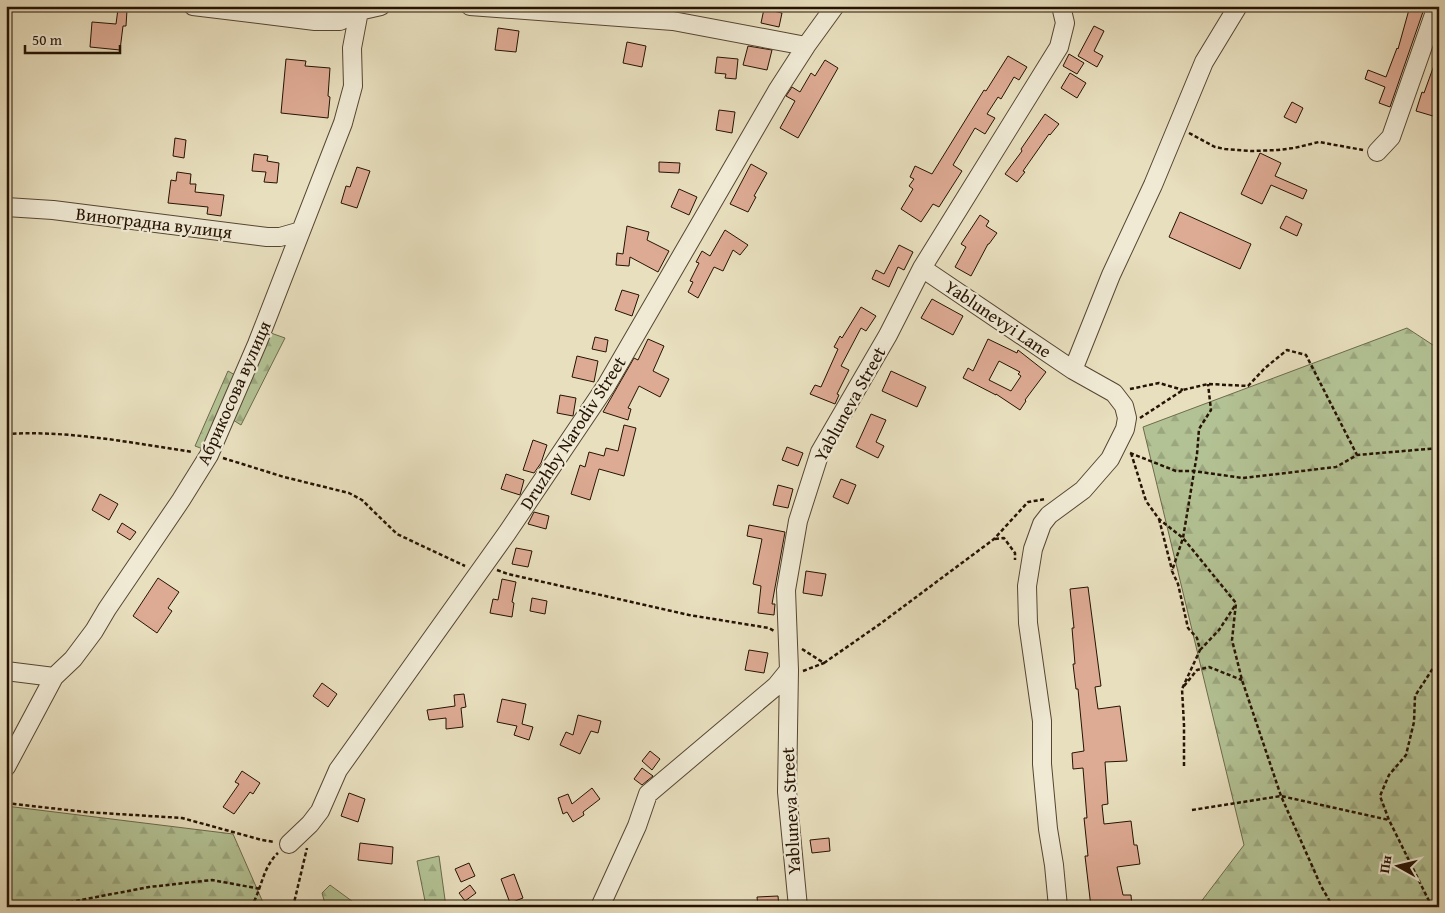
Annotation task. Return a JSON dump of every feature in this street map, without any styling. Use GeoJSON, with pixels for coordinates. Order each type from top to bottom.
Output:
{"type":"FeatureCollection","features":[{"type":"Feature","properties":{"kind":"street"},"geometry":{"type":"LineString","coordinates":[[193,6],[315,21],[340,22],[358,9],[381,6]]}},
{"type":"Feature","properties":{"kind":"street"},"geometry":{"type":"LineString","coordinates":[[470,6],[674,21],[806,46]]}},
{"type":"Feature","properties":{"kind":"street","name":"Druzhby Narodiv Street"},"geometry":{"type":"LineString","coordinates":[[289,844],[310,824],[320,811],[338,770],[606,386],[778,91],[806,46],[835,6]]}},
{"type":"Feature","properties":{"kind":"street","name":"Yabluneva Street"},"geometry":{"type":"LineString","coordinates":[[798,907],[787,792],[789,674],[786,590],[798,521],[820,452],[888,336],[922,268],[1059,47],[1064,23],[1061,6]]}},
{"type":"Feature","properties":{"kind":"street"},"geometry":{"type":"LineString","coordinates":[[1073,370],[1111,275],[1204,62],[1238,6]]}},
{"type":"Feature","properties":{"kind":"street"},"geometry":{"type":"LineString","coordinates":[[1377,152],[1391,137],[1437,6]]}},
{"type":"Feature","properties":{"kind":"street","name":"Абрикосова вулиця"},"geometry":{"type":"LineString","coordinates":[[6,767],[54,677],[73,659],[94,631],[106,609],[209,455],[257,344],[343,123],[352,86],[352,48],[358,9]]}},
{"type":"Feature","properties":{"kind":"street","name":"Виноградна вулиця"},"geometry":{"type":"LineString","coordinates":[[6,207],[54,210],[268,237],[280,237],[301,231]]}},
{"type":"Feature","properties":{"kind":"street","name":"Yablunevyi Lane"},"geometry":{"type":"LineString","coordinates":[[922,268],[1073,370],[1114,393]]}},
{"type":"Feature","properties":{"kind":"street"},"geometry":{"type":"LineString","coordinates":[[1058,907],[1042,764],[1042,721],[1028,623],[1027,586],[1034,549],[1042,524],[1049,515],[1083,490],[1110,458],[1125,429],[1127,418],[1124,406],[1114,393]]}},
{"type":"Feature","properties":{"kind":"street"},"geometry":{"type":"LineString","coordinates":[[6,671],[54,677]]}},
{"type":"Feature","properties":{"kind":"street"},"geometry":{"type":"LineString","coordinates":[[600,907],[637,826],[648,794],[789,674]]}},
{"type":"Feature","properties":{"kind":"path"},"geometry":{"type":"LineString","coordinates":[[1177,127],[1215,147],[1225,149],[1251,151],[1278,150],[1319,142],[1377,152]]}},
{"type":"Feature","properties":{"kind":"path"},"geometry":{"type":"LineString","coordinates":[[1333,907],[1321,886],[1281,796],[1242,680],[1232,640],[1236,603],[1183,538],[1159,519],[1146,501],[1131,453],[1124,442],[1125,429],[1183,390],[1208,384],[1248,386],[1265,368],[1287,350],[1306,355],[1357,455]]}},
{"type":"Feature","properties":{"kind":"path"},"geometry":{"type":"LineString","coordinates":[[1114,393],[1159,383],[1183,390]]}},
{"type":"Feature","properties":{"kind":"path"},"geometry":{"type":"LineString","coordinates":[[1172,571],[1183,538],[1197,454],[1199,429],[1211,410],[1208,384]]}},
{"type":"Feature","properties":{"kind":"path"},"geometry":{"type":"LineString","coordinates":[[6,434],[27,432],[82,436],[209,455],[247,464],[284,477],[349,493],[362,500],[396,534],[406,537],[442,557],[463,565],[670,610],[769,628],[824,663]]}},
{"type":"Feature","properties":{"kind":"path"},"geometry":{"type":"LineString","coordinates":[[1110,458],[1131,453],[1176,471],[1193,471],[1243,478],[1336,467],[1357,455],[1439,448]]}},
{"type":"Feature","properties":{"kind":"path"},"geometry":{"type":"LineString","coordinates":[[789,674],[824,663],[994,539],[1028,502],[1050,498]]}},
{"type":"Feature","properties":{"kind":"path"},"geometry":{"type":"LineString","coordinates":[[1159,519],[1172,571],[1178,584],[1188,628],[1197,638],[1200,650]]}},
{"type":"Feature","properties":{"kind":"path"},"geometry":{"type":"LineString","coordinates":[[994,539],[1004,538],[1014,552],[1016,562]]}},
{"type":"Feature","properties":{"kind":"path"},"geometry":{"type":"LineString","coordinates":[[1184,766],[1182,689],[1200,650],[1219,630],[1236,603]]}},
{"type":"Feature","properties":{"kind":"path"},"geometry":{"type":"LineString","coordinates":[[1432,907],[1389,820],[1380,796],[1389,775],[1406,755],[1414,722],[1414,696],[1439,659]]}},
{"type":"Feature","properties":{"kind":"path"},"geometry":{"type":"LineString","coordinates":[[1182,689],[1197,670],[1208,666],[1242,680]]}},
{"type":"Feature","properties":{"kind":"path"},"geometry":{"type":"LineString","coordinates":[[1192,810],[1281,796],[1389,820]]}},
{"type":"Feature","properties":{"kind":"path"},"geometry":{"type":"LineString","coordinates":[[6,803],[85,812],[182,818],[262,840],[289,844]]}},
{"type":"Feature","properties":{"kind":"path"},"geometry":{"type":"LineString","coordinates":[[294,907],[310,824]]}},
{"type":"Feature","properties":{"kind":"path"},"geometry":{"type":"LineString","coordinates":[[253,906],[261,889],[262,877],[267,868],[274,857],[289,844]]}},
{"type":"Feature","properties":{"kind":"path"},"geometry":{"type":"LineString","coordinates":[[44,907],[149,887],[212,880],[261,889]]}},
{"type":"Feature","properties":{"kind":"green space"},"geometry":{"type":"Polygon","coordinates":[[[1407,328],[1439,349],[1439,907],[1197,907],[1244,845],[1143,427],[1407,328]]]}},
{"type":"Feature","properties":{"kind":"green space"},"geometry":{"type":"Polygon","coordinates":[[[268,332],[285,338],[241,425],[233,420],[268,332]]]}},
{"type":"Feature","properties":{"kind":"green space"},"geometry":{"type":"Polygon","coordinates":[[[228,371],[235,375],[203,449],[195,446],[228,371]]]}},
{"type":"Feature","properties":{"kind":"green space"},"geometry":{"type":"Polygon","coordinates":[[[6,806],[233,834],[265,907],[6,907],[6,806]]]}},
{"type":"Feature","properties":{"kind":"green space"},"geometry":{"type":"Polygon","coordinates":[[[439,856],[446,907],[425,907],[417,861],[439,856]]]}},
{"type":"Feature","properties":{"kind":"green space"},"geometry":{"type":"Polygon","coordinates":[[[330,885],[360,907],[326,907],[322,893],[330,885]]]}},
{"type":"Feature","properties":{"kind":"building"},"geometry":{"type":"Polygon","coordinates":[[[1410,6],[1425,6],[1390,107],[1379,103],[1385,87],[1365,79],[1368,70],[1386,77],[1398,49],[1410,6]]]}},
{"type":"Feature","properties":{"kind":"building"},"geometry":{"type":"Polygon","coordinates":[[[118,9],[127,10],[126,26],[123,26],[120,50],[90,47],[92,22],[116,24],[118,9]]]}},
{"type":"Feature","properties":{"kind":"building"},"geometry":{"type":"Polygon","coordinates":[[[764,9],[782,13],[779,27],[761,23],[764,9]]]}},
{"type":"Feature","properties":{"kind":"building"},"geometry":{"type":"Polygon","coordinates":[[[1094,26],[1104,31],[1094,51],[1103,56],[1097,67],[1078,56],[1094,26]]]}},
{"type":"Feature","properties":{"kind":"building"},"geometry":{"type":"Polygon","coordinates":[[[498,28],[519,31],[516,52],[495,50],[498,28]]]}},
{"type":"Feature","properties":{"kind":"building"},"geometry":{"type":"Polygon","coordinates":[[[627,42],[646,46],[642,67],[623,63],[627,42]]]}},
{"type":"Feature","properties":{"kind":"building"},"geometry":{"type":"Polygon","coordinates":[[[748,46],[772,50],[767,70],[743,65],[748,46]]]}},
{"type":"Feature","properties":{"kind":"building"},"geometry":{"type":"Polygon","coordinates":[[[1069,54],[1084,63],[1077,74],[1063,66],[1069,54]]]}},
{"type":"Feature","properties":{"kind":"building"},"geometry":{"type":"Polygon","coordinates":[[[1008,56],[1027,67],[1019,80],[1014,77],[1001,99],[998,97],[987,114],[995,118],[985,134],[975,128],[953,165],[962,171],[939,207],[933,204],[921,222],[901,209],[913,189],[909,186],[914,179],[910,177],[915,166],[932,174],[984,90],[986,91],[1008,56]]]}},
{"type":"Feature","properties":{"kind":"building"},"geometry":{"type":"Polygon","coordinates":[[[717,57],[738,59],[736,79],[725,78],[726,74],[715,73],[717,57]]]}},
{"type":"Feature","properties":{"kind":"building"},"geometry":{"type":"Polygon","coordinates":[[[1437,57],[1439,57],[1439,100],[1433,116],[1416,111],[1437,57]]]}},
{"type":"Feature","properties":{"kind":"building"},"geometry":{"type":"Polygon","coordinates":[[[286,59],[306,61],[305,66],[330,68],[328,118],[281,113],[286,59]]]}},
{"type":"Feature","properties":{"kind":"building"},"geometry":{"type":"Polygon","coordinates":[[[825,60],[838,68],[798,138],[780,128],[795,101],[786,96],[792,87],[800,92],[811,73],[815,76],[825,60]]]}},
{"type":"Feature","properties":{"kind":"building"},"geometry":{"type":"Polygon","coordinates":[[[1070,73],[1086,83],[1077,98],[1061,88],[1070,73]]]}},
{"type":"Feature","properties":{"kind":"building"},"geometry":{"type":"Polygon","coordinates":[[[1292,102],[1303,108],[1296,123],[1284,117],[1292,102]]]}},
{"type":"Feature","properties":{"kind":"building"},"geometry":{"type":"Polygon","coordinates":[[[719,110],[735,112],[732,133],[716,130],[719,110]]]}},
{"type":"Feature","properties":{"kind":"building"},"geometry":{"type":"Polygon","coordinates":[[[1045,114],[1059,124],[1049,134],[1017,182],[1005,174],[1045,114]]]}},
{"type":"Feature","properties":{"kind":"building"},"geometry":{"type":"Polygon","coordinates":[[[175,138],[186,140],[184,158],[173,156],[175,138]]]}},
{"type":"Feature","properties":{"kind":"building"},"geometry":{"type":"Polygon","coordinates":[[[1260,153],[1281,163],[1275,176],[1307,190],[1303,199],[1271,185],[1262,204],[1241,194],[1260,153]]]}},
{"type":"Feature","properties":{"kind":"building"},"geometry":{"type":"Polygon","coordinates":[[[254,154],[268,156],[267,161],[279,163],[277,183],[264,182],[266,172],[252,171],[254,154]]]}},
{"type":"Feature","properties":{"kind":"building"},"geometry":{"type":"Polygon","coordinates":[[[659,162],[680,163],[679,173],[659,172],[659,162]]]}},
{"type":"Feature","properties":{"kind":"building"},"geometry":{"type":"Polygon","coordinates":[[[751,164],[767,173],[754,196],[756,197],[748,212],[730,204],[751,164]]]}},
{"type":"Feature","properties":{"kind":"building"},"geometry":{"type":"Polygon","coordinates":[[[357,167],[370,171],[357,208],[341,203],[346,186],[350,187],[357,167]]]}},
{"type":"Feature","properties":{"kind":"building"},"geometry":{"type":"Polygon","coordinates":[[[177,172],[191,174],[190,184],[196,184],[195,192],[224,195],[221,216],[207,214],[208,207],[168,203],[171,180],[176,181],[177,172]]]}},
{"type":"Feature","properties":{"kind":"building"},"geometry":{"type":"Polygon","coordinates":[[[679,189],[697,197],[689,215],[671,207],[679,189]]]}},
{"type":"Feature","properties":{"kind":"building"},"geometry":{"type":"Polygon","coordinates":[[[1180,212],[1251,244],[1240,269],[1169,237],[1180,212]]]}},
{"type":"Feature","properties":{"kind":"building"},"geometry":{"type":"Polygon","coordinates":[[[980,215],[989,221],[986,226],[997,233],[988,244],[971,276],[955,267],[966,247],[961,244],[980,215]]]}},
{"type":"Feature","properties":{"kind":"building"},"geometry":{"type":"Polygon","coordinates":[[[1286,216],[1302,224],[1297,236],[1280,228],[1286,216]]]}},
{"type":"Feature","properties":{"kind":"building"},"geometry":{"type":"Polygon","coordinates":[[[627,226],[649,232],[647,240],[669,251],[658,272],[630,257],[629,266],[616,265],[617,253],[623,254],[627,226]]]}},
{"type":"Feature","properties":{"kind":"building"},"geometry":{"type":"Polygon","coordinates":[[[725,230],[748,245],[740,255],[733,250],[723,271],[714,267],[698,298],[688,292],[693,282],[690,281],[699,263],[696,262],[702,251],[710,256],[725,230]]]}},
{"type":"Feature","properties":{"kind":"building"},"geometry":{"type":"Polygon","coordinates":[[[899,245],[913,252],[904,270],[898,267],[889,287],[872,279],[876,270],[884,274],[899,245]]]}},
{"type":"Feature","properties":{"kind":"building"},"geometry":{"type":"Polygon","coordinates":[[[622,290],[639,295],[632,316],[615,310],[622,290]]]}},
{"type":"Feature","properties":{"kind":"building"},"geometry":{"type":"Polygon","coordinates":[[[932,299],[963,316],[953,335],[921,318],[932,299]]]}},
{"type":"Feature","properties":{"kind":"building"},"geometry":{"type":"Polygon","coordinates":[[[861,307],[876,316],[866,331],[861,328],[841,366],[849,370],[837,394],[839,395],[835,404],[810,394],[815,385],[821,387],[838,349],[834,347],[840,336],[842,338],[861,307]]]}},
{"type":"Feature","properties":{"kind":"building"},"geometry":{"type":"Polygon","coordinates":[[[595,337],[608,340],[606,352],[592,349],[595,337]]]}},
{"type":"Feature","properties":{"kind":"building"},"geometry":{"type":"Polygon","coordinates":[[[648,339],[664,346],[653,371],[669,379],[660,397],[639,386],[628,408],[631,409],[628,420],[603,412],[634,358],[638,360],[648,339]]]}},
{"type":"Feature","properties":{"kind":"building"},"geometry":{"type":"Polygon","coordinates":[[[988,339],[1017,353],[1018,350],[1046,372],[1025,400],[1020,410],[996,394],[963,378],[968,368],[973,371],[988,339]],[[999,361],[989,380],[1011,391],[1021,376],[1018,374],[1020,372],[999,361]]]}},
{"type":"Feature","properties":{"kind":"building"},"geometry":{"type":"Polygon","coordinates":[[[577,356],[598,361],[594,382],[572,377],[577,356]]]}},
{"type":"Feature","properties":{"kind":"building"},"geometry":{"type":"Polygon","coordinates":[[[891,371],[926,387],[917,407],[882,391],[891,371]]]}},
{"type":"Feature","properties":{"kind":"building"},"geometry":{"type":"Polygon","coordinates":[[[560,395],[576,398],[573,416],[557,413],[560,395]]]}},
{"type":"Feature","properties":{"kind":"building"},"geometry":{"type":"Polygon","coordinates":[[[871,414],[886,420],[876,442],[884,446],[878,458],[856,447],[871,414]]]}},
{"type":"Feature","properties":{"kind":"building"},"geometry":{"type":"Polygon","coordinates":[[[624,425],[636,428],[624,476],[599,469],[590,500],[571,494],[580,465],[585,467],[589,452],[604,456],[606,448],[618,451],[624,425]]]}},
{"type":"Feature","properties":{"kind":"building"},"geometry":{"type":"Polygon","coordinates":[[[533,440],[547,445],[541,463],[534,473],[523,470],[533,440]]]}},
{"type":"Feature","properties":{"kind":"building"},"geometry":{"type":"Polygon","coordinates":[[[787,447],[803,453],[798,466],[782,460],[787,447]]]}},
{"type":"Feature","properties":{"kind":"building"},"geometry":{"type":"Polygon","coordinates":[[[506,474],[524,480],[520,495],[501,489],[506,474]]]}},
{"type":"Feature","properties":{"kind":"building"},"geometry":{"type":"Polygon","coordinates":[[[841,479],[856,485],[848,504],[833,497],[841,479]]]}},
{"type":"Feature","properties":{"kind":"building"},"geometry":{"type":"Polygon","coordinates":[[[778,485],[793,489],[788,508],[773,505],[778,485]]]}},
{"type":"Feature","properties":{"kind":"building"},"geometry":{"type":"Polygon","coordinates":[[[100,494],[118,504],[109,520],[92,510],[100,494]]]}},
{"type":"Feature","properties":{"kind":"building"},"geometry":{"type":"Polygon","coordinates":[[[534,512],[549,516],[546,529],[528,524],[534,512]]]}},
{"type":"Feature","properties":{"kind":"building"},"geometry":{"type":"Polygon","coordinates":[[[122,523],[136,532],[130,540],[117,532],[122,523]]]}},
{"type":"Feature","properties":{"kind":"building"},"geometry":{"type":"Polygon","coordinates":[[[749,525],[785,532],[772,604],[775,604],[774,615],[758,613],[761,586],[753,584],[762,539],[747,536],[749,525]]]}},
{"type":"Feature","properties":{"kind":"building"},"geometry":{"type":"Polygon","coordinates":[[[516,548],[532,551],[528,567],[512,564],[516,548]]]}},
{"type":"Feature","properties":{"kind":"building"},"geometry":{"type":"Polygon","coordinates":[[[806,571],[826,574],[822,596],[803,593],[806,571]]]}},
{"type":"Feature","properties":{"kind":"building"},"geometry":{"type":"Polygon","coordinates":[[[158,578],[179,592],[168,608],[172,611],[157,633],[133,616],[158,578]]]}},
{"type":"Feature","properties":{"kind":"building"},"geometry":{"type":"Polygon","coordinates":[[[502,579],[516,582],[512,602],[514,603],[512,617],[490,613],[493,599],[498,600],[502,579]]]}},
{"type":"Feature","properties":{"kind":"building"},"geometry":{"type":"Polygon","coordinates":[[[1088,587],[1101,686],[1095,687],[1098,709],[1120,706],[1127,761],[1105,762],[1108,804],[1102,805],[1104,824],[1131,821],[1134,845],[1137,845],[1140,864],[1117,867],[1123,895],[1131,895],[1132,907],[1091,907],[1085,856],[1088,856],[1084,818],[1087,818],[1083,768],[1073,769],[1072,753],[1084,751],[1078,689],[1076,689],[1073,664],[1075,664],[1072,628],[1074,628],[1070,589],[1088,587]]]}},
{"type":"Feature","properties":{"kind":"building"},"geometry":{"type":"Polygon","coordinates":[[[532,598],[547,601],[545,614],[530,611],[532,598]]]}},
{"type":"Feature","properties":{"kind":"building"},"geometry":{"type":"Polygon","coordinates":[[[749,650],[768,653],[764,673],[745,670],[749,650]]]}},
{"type":"Feature","properties":{"kind":"building"},"geometry":{"type":"Polygon","coordinates":[[[322,683],[337,694],[328,707],[313,696],[322,683]]]}},
{"type":"Feature","properties":{"kind":"building"},"geometry":{"type":"Polygon","coordinates":[[[464,694],[466,707],[461,708],[463,727],[446,729],[446,718],[429,720],[427,710],[455,706],[454,695],[464,694]]]}},
{"type":"Feature","properties":{"kind":"building"},"geometry":{"type":"Polygon","coordinates":[[[502,699],[526,704],[522,724],[533,727],[529,740],[514,735],[517,726],[497,722],[502,699]]]}},
{"type":"Feature","properties":{"kind":"building"},"geometry":{"type":"Polygon","coordinates":[[[578,715],[601,721],[598,733],[591,731],[580,754],[560,745],[566,732],[573,735],[578,715]]]}},
{"type":"Feature","properties":{"kind":"building"},"geometry":{"type":"Polygon","coordinates":[[[650,751],[660,759],[652,770],[642,761],[650,751]]]}},
{"type":"Feature","properties":{"kind":"building"},"geometry":{"type":"Polygon","coordinates":[[[642,768],[653,776],[642,785],[634,779],[642,768]]]}},
{"type":"Feature","properties":{"kind":"building"},"geometry":{"type":"Polygon","coordinates":[[[242,771],[260,783],[253,794],[250,792],[234,814],[223,807],[239,784],[235,782],[242,771]]]}},
{"type":"Feature","properties":{"kind":"building"},"geometry":{"type":"Polygon","coordinates":[[[592,788],[600,799],[583,812],[584,815],[573,822],[567,812],[563,814],[558,798],[568,794],[572,804],[592,788]]]}},
{"type":"Feature","properties":{"kind":"building"},"geometry":{"type":"Polygon","coordinates":[[[349,793],[365,799],[358,822],[341,816],[349,793]]]}},
{"type":"Feature","properties":{"kind":"building"},"geometry":{"type":"Polygon","coordinates":[[[829,838],[830,851],[812,853],[810,840],[829,838]]]}},
{"type":"Feature","properties":{"kind":"building"},"geometry":{"type":"Polygon","coordinates":[[[360,843],[393,847],[392,864],[358,860],[360,843]]]}},
{"type":"Feature","properties":{"kind":"building"},"geometry":{"type":"Polygon","coordinates":[[[469,863],[475,876],[461,882],[455,869],[469,863]]]}},
{"type":"Feature","properties":{"kind":"building"},"geometry":{"type":"Polygon","coordinates":[[[514,874],[523,898],[510,903],[501,879],[514,874]]]}},
{"type":"Feature","properties":{"kind":"building"},"geometry":{"type":"Polygon","coordinates":[[[470,885],[476,893],[465,901],[459,893],[470,885]]]}},
{"type":"Feature","properties":{"kind":"building"},"geometry":{"type":"Polygon","coordinates":[[[778,896],[779,907],[758,907],[757,897],[778,896]]]}}]}
